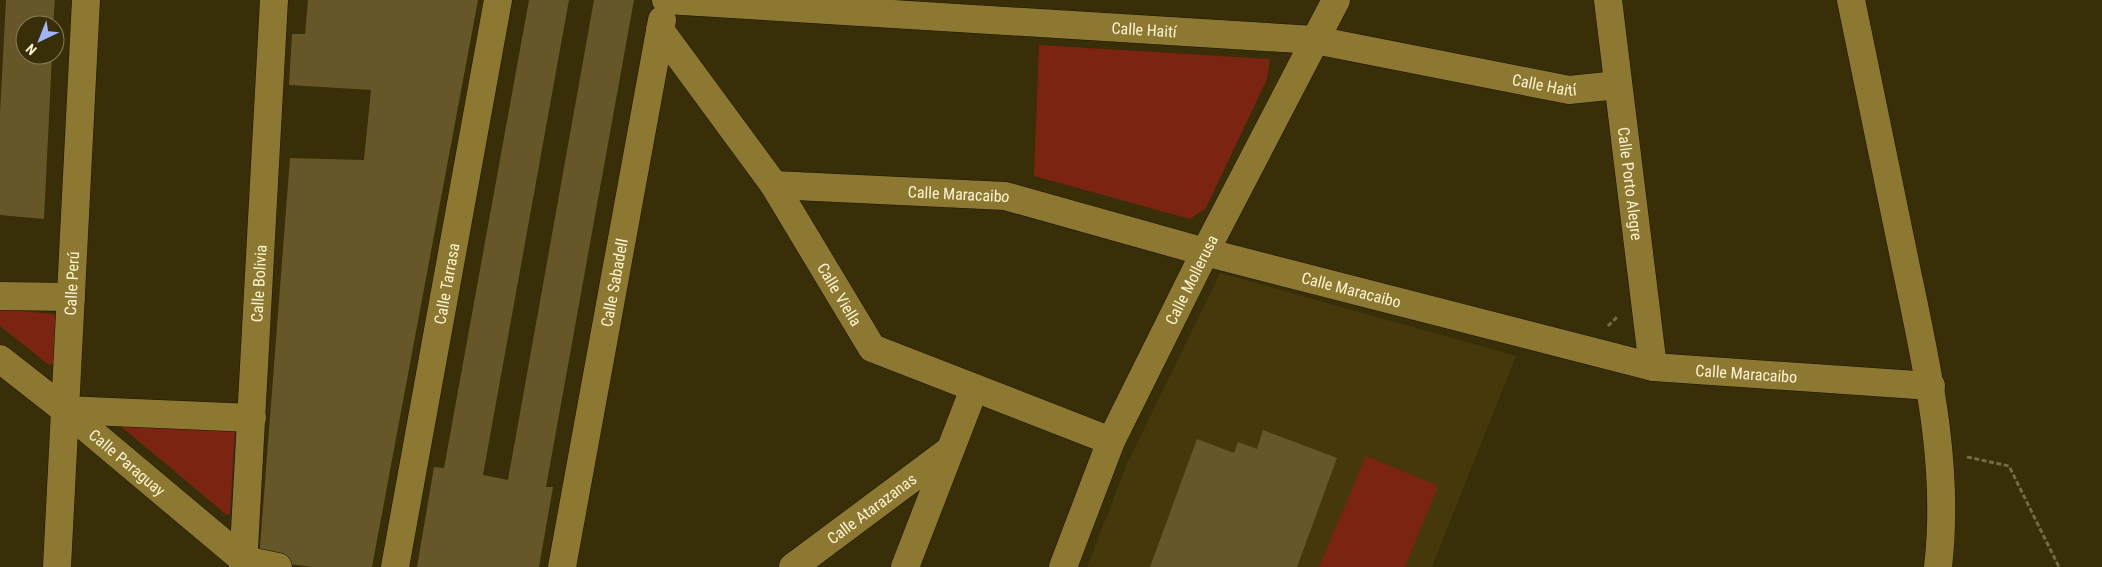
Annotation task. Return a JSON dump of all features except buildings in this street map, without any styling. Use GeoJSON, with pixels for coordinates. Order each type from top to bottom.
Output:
{"type":"FeatureCollection","features":[{"type":"Feature","properties":{"kind":"street","name":"Calle Perú"},"geometry":{"type":"LineString","coordinates":[[56,567],[86,0]]}},
{"type":"Feature","properties":{"kind":"street","name":"Calle Bolivia"},"geometry":{"type":"LineString","coordinates":[[246,565],[274,0]]}},
{"type":"Feature","properties":{"kind":"street","name":"Calle Tarrasa"},"geometry":{"type":"LineString","coordinates":[[395,567],[498,0]]}},
{"type":"Feature","properties":{"kind":"street","name":"Calle Haití"},"geometry":{"type":"LineString","coordinates":[[666,0],[1315,40],[1569,90],[1618,85]]}},
{"type":"Feature","properties":{"kind":"street","name":"Calle Sabadell"},"geometry":{"type":"LineString","coordinates":[[562,567],[666,0]]}},
{"type":"Feature","properties":{"kind":"street","name":"Calle Mollerusa"},"geometry":{"type":"LineString","coordinates":[[1064,567],[1111,441],[1205,252],[1336,0]]}},
{"type":"Feature","properties":{"kind":"street","name":"Calle Porto Alegre"},"geometry":{"type":"LineString","coordinates":[[1608,0],[1654,367]]}},
{"type":"Feature","properties":{"kind":"street"},"geometry":{"type":"LineString","coordinates":[[1851,0],[1931,386],[1940,452],[1942,532],[1938,567]]}},
{"type":"Feature","properties":{"kind":"street","name":"Calle Viella"},"geometry":{"type":"LineString","coordinates":[[660,30],[774,185],[872,348],[1111,441]]}},
{"type":"Feature","properties":{"kind":"street","name":"Calle Maracaibo"},"geometry":{"type":"LineString","coordinates":[[774,185],[1005,196],[1205,252],[1654,367],[1931,386]]}},
{"type":"Feature","properties":{"kind":"street"},"geometry":{"type":"LineString","coordinates":[[0,296],[71,297]]}},
{"type":"Feature","properties":{"kind":"street","name":"Calle Paraguay"},"geometry":{"type":"LineString","coordinates":[[0,359],[65,410],[246,565]]}},
{"type":"Feature","properties":{"kind":"street","name":"Calle Atarazanas"},"geometry":{"type":"LineString","coordinates":[[905,567],[974,389]]}},
{"type":"Feature","properties":{"kind":"street"},"geometry":{"type":"LineString","coordinates":[[65,410],[252,418]]}},
{"type":"Feature","properties":{"kind":"street","name":"Calle Atarazanas"},"geometry":{"type":"LineString","coordinates":[[793,567],[950,450]]}},
{"type":"Feature","properties":{"kind":"street"},"geometry":{"type":"LineString","coordinates":[[246,565],[278,567]]}},
{"type":"Feature","properties":{"kind":"path"},"geometry":{"type":"LineString","coordinates":[[1940,452],[2009,466],[2059,567]]}},
{"type":"Feature","properties":{"kind":"shaded area"},"geometry":{"type":"Polygon","coordinates":[[[1039,45],[1270,59],[1267,79],[1206,208],[1190,219],[1034,176],[1039,45]]]}},
{"type":"Feature","properties":{"kind":"shaded area"},"geometry":{"type":"Polygon","coordinates":[[[1220,273],[1516,356],[1432,567],[1087,567],[1127,464],[1220,273]]]}},
{"type":"Feature","properties":{"kind":"shaded area"},"geometry":{"type":"Polygon","coordinates":[[[0,309],[54,314],[58,317],[56,363],[49,365],[0,326],[0,309]]]}},
{"type":"Feature","properties":{"kind":"shaded area"},"geometry":{"type":"Polygon","coordinates":[[[122,423],[235,430],[230,514],[227,515],[123,428],[122,423]]]}},
{"type":"Feature","properties":{"kind":"shaded area"},"geometry":{"type":"Polygon","coordinates":[[[1366,456],[1438,486],[1405,567],[1319,567],[1366,456]]]}}]}
